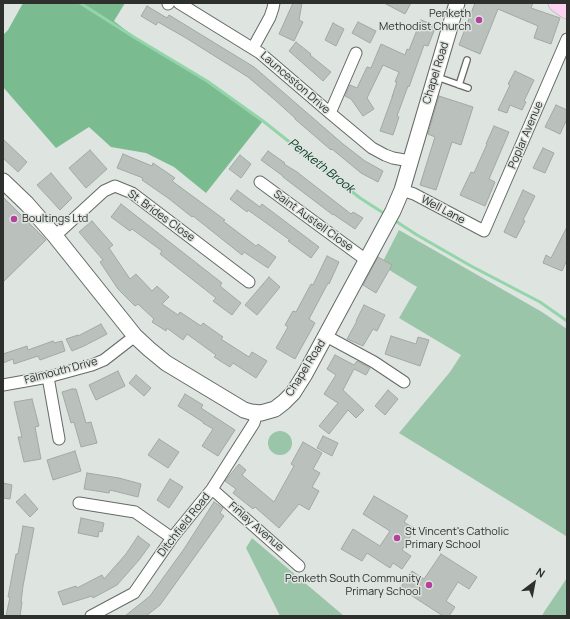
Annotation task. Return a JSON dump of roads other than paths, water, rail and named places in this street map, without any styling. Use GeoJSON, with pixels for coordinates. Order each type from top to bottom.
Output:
{"type":"FeatureCollection","features":[{"type":"Feature","properties":{"kind":"main road"},"geometry":{"type":"LineString","coordinates":[[557,3],[567,10]]}},
{"type":"Feature","properties":{"kind":"street","name":"Launceston Drive"},"geometry":{"type":"LineString","coordinates":[[172,3],[253,48],[269,59],[330,113],[378,152],[393,158],[410,161]]}},
{"type":"Feature","properties":{"kind":"street"},"geometry":{"type":"LineString","coordinates":[[253,48],[270,17],[274,3]]}},
{"type":"Feature","properties":{"kind":"street","name":"Chapel Road"},"geometry":{"type":"LineString","coordinates":[[257,413],[275,409],[293,393],[326,336],[390,217],[402,190],[457,3]]}},
{"type":"Feature","properties":{"kind":"street","name":"Poplar Avenue"},"geometry":{"type":"LineString","coordinates":[[484,231],[567,38]]}},
{"type":"Feature","properties":{"kind":"street"},"geometry":{"type":"LineString","coordinates":[[330,113],[356,53]]}},
{"type":"Feature","properties":{"kind":"street"},"geometry":{"type":"LineString","coordinates":[[3,181],[27,204],[55,236],[135,336],[149,349],[166,363],[244,410],[257,413]]}},
{"type":"Feature","properties":{"kind":"street","name":"Saint Austell Close"},"geometry":{"type":"LineString","coordinates":[[260,182],[366,260]]}},
{"type":"Feature","properties":{"kind":"street","name":"St. Brides Close"},"geometry":{"type":"LineString","coordinates":[[55,236],[104,191],[115,186],[132,192],[249,282]]}},
{"type":"Feature","properties":{"kind":"street","name":"Well Lane"},"geometry":{"type":"LineString","coordinates":[[402,190],[414,194],[484,231]]}},
{"type":"Feature","properties":{"kind":"street","name":"Falmouth Drive"},"geometry":{"type":"LineString","coordinates":[[3,385],[48,377],[92,365],[104,360],[135,336]]}},
{"type":"Feature","properties":{"kind":"street"},"geometry":{"type":"LineString","coordinates":[[326,336],[374,362],[404,382]]}},
{"type":"Feature","properties":{"kind":"street"},"geometry":{"type":"LineString","coordinates":[[48,377],[59,439]]}},
{"type":"Feature","properties":{"kind":"street","name":"Ditchfield Road"},"geometry":{"type":"LineString","coordinates":[[91,616],[134,593],[172,538],[212,489],[254,423],[257,413]]}},
{"type":"Feature","properties":{"kind":"street","name":"Finlay Avenue"},"geometry":{"type":"LineString","coordinates":[[212,489],[300,566]]}},
{"type":"Feature","properties":{"kind":"street"},"geometry":{"type":"LineString","coordinates":[[79,503],[135,512],[172,538]]}},
{"type":"Feature","properties":{"kind":"lane"},"geometry":{"type":"LineString","coordinates":[[459,85],[467,60]]}},
{"type":"Feature","properties":{"kind":"lane"},"geometry":{"type":"LineString","coordinates":[[435,76],[468,88]]}},
{"type":"Feature","properties":{"kind":"waterway","name":"Penketh Brook"},"geometry":{"type":"LineString","coordinates":[[80,3],[207,81],[263,121],[360,198],[385,214]]}},
{"type":"Feature","properties":{"kind":"waterway","name":"Penketh Brook"},"geometry":{"type":"LineString","coordinates":[[394,220],[471,266],[540,302],[567,321]]}},
{"type":"Feature","properties":{"kind":"place","name":"Penketh Methodist Church"},"geometry":{"type":"Point","coordinates":[479,20]}},
{"type":"Feature","properties":{"kind":"place","name":"Boultings Ltd"},"geometry":{"type":"Point","coordinates":[14,219]}},
{"type":"Feature","properties":{"kind":"place","name":"St Vincent's Catholic Primary School"},"geometry":{"type":"Point","coordinates":[397,538]}},
{"type":"Feature","properties":{"kind":"place","name":"Penketh South Community Primary School"},"geometry":{"type":"Point","coordinates":[429,585]}}]}
